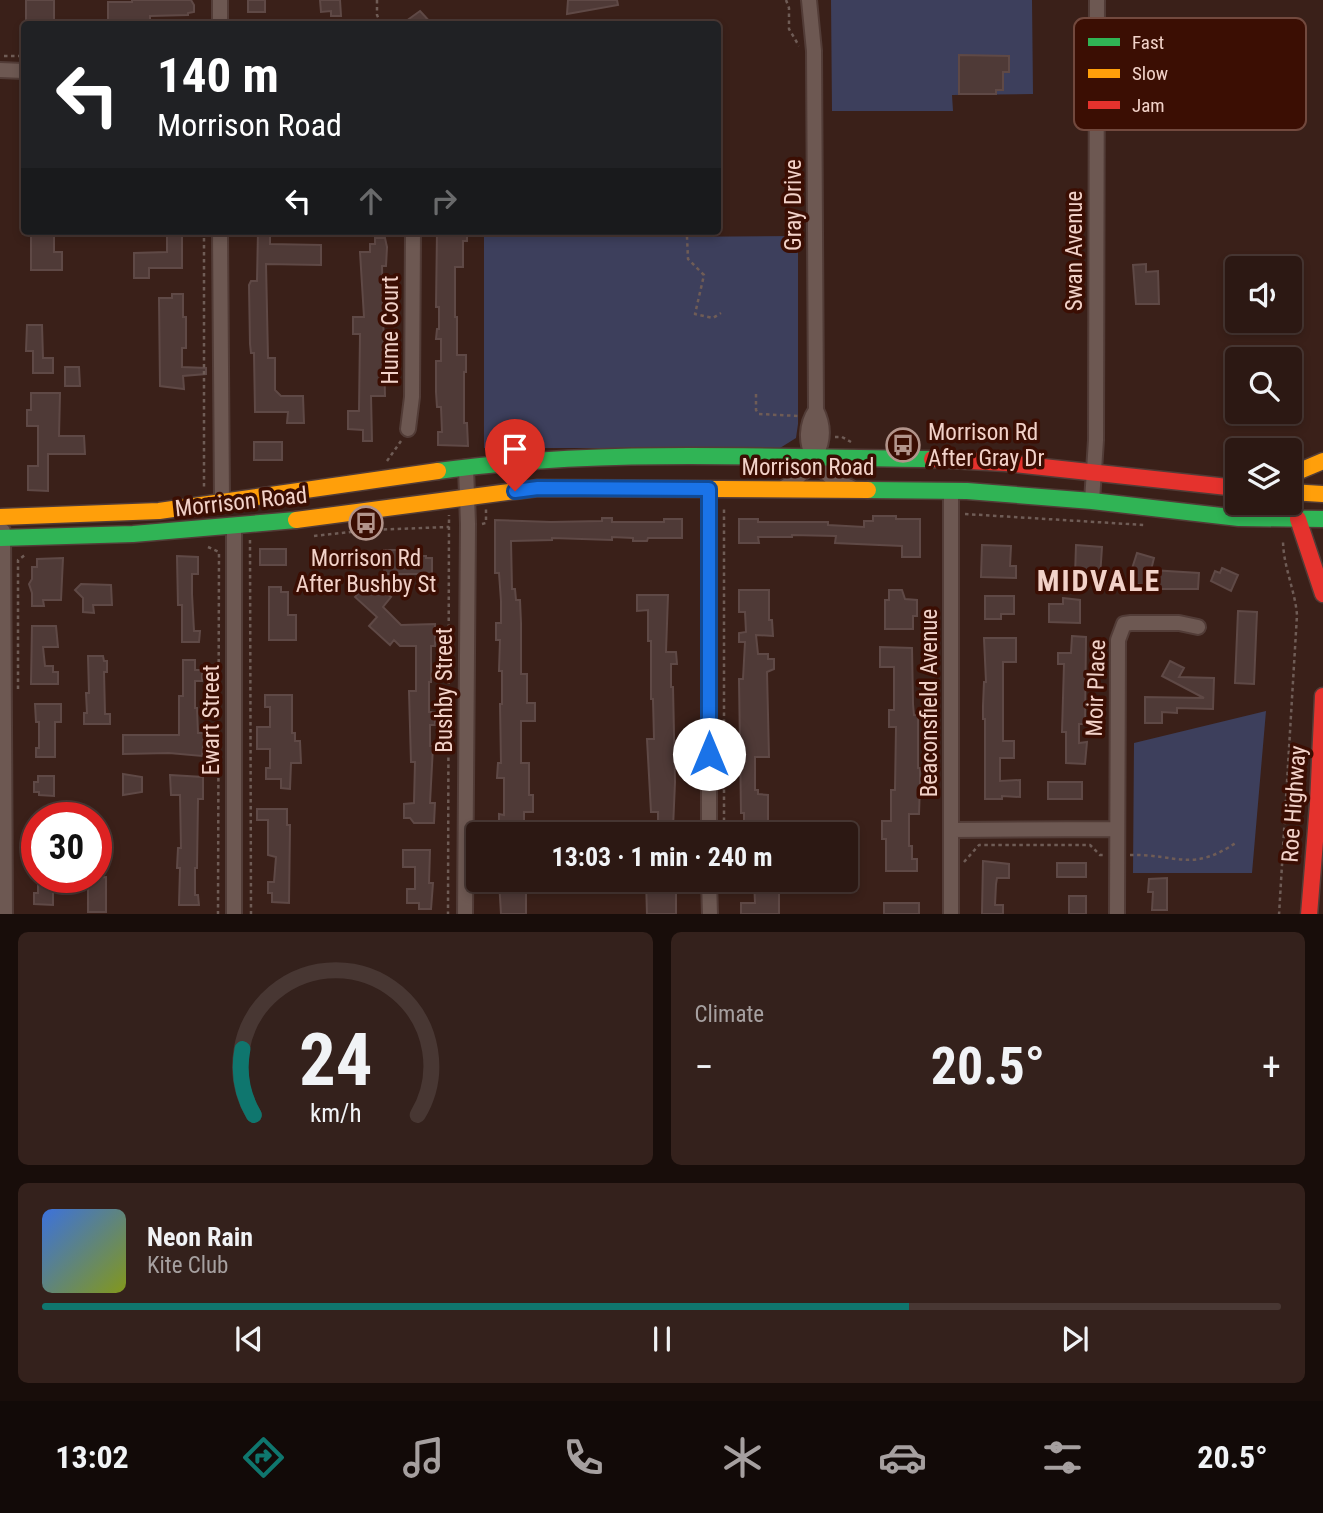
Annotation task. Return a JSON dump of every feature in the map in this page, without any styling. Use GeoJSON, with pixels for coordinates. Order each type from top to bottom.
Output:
{"type":"FeatureCollection","features":[{"type":"Feature","properties":{"kind":"main road","name":"Morrison Road"},"geometry":{"type":"LineString","coordinates":[[1,517],[159,511],[524,460],[610,457],[937,459],[1094,471],[1225,486]]}},
{"type":"Feature","properties":{"kind":"main road"},"geometry":{"type":"LineString","coordinates":[[1302,470],[1323,461]]}},
{"type":"Feature","properties":{"kind":"main road","name":"Morrison Road"},"geometry":{"type":"LineString","coordinates":[[1,538],[124,536],[234,526],[355,513],[468,495],[538,488],[951,491],[1092,501],[1193,514],[1323,519]]}},
{"type":"Feature","properties":{"kind":"main road"},"geometry":{"type":"LineString","coordinates":[[1302,493],[1323,494]]}},
{"type":"Feature","properties":{"kind":"main road"},"geometry":{"type":"LineString","coordinates":[[1298,519],[1323,594]]}},
{"type":"Feature","properties":{"kind":"main road","name":"Roe Highway"},"geometry":{"type":"LineString","coordinates":[[1309,914],[1323,696]]}},
{"type":"Feature","properties":{"kind":"street"},"geometry":{"type":"LineString","coordinates":[[220,0],[220,21]]}},
{"type":"Feature","properties":{"kind":"street","name":"Gray Drive"},"geometry":{"type":"LineString","coordinates":[[809,0],[814,51],[816,410],[809,419],[808,449],[814,458]]}},
{"type":"Feature","properties":{"kind":"street","name":"Swan Avenue"},"geometry":{"type":"LineString","coordinates":[[1097,0],[1097,18]]}},
{"type":"Feature","properties":{"kind":"street"},"geometry":{"type":"LineString","coordinates":[[0,70],[21,71]]}},
{"type":"Feature","properties":{"kind":"street","name":"Swan Avenue"},"geometry":{"type":"LineString","coordinates":[[1092,501],[1098,130]]}},
{"type":"Feature","properties":{"kind":"street"},"geometry":{"type":"LineString","coordinates":[[220,235],[222,502]]}},
{"type":"Feature","properties":{"kind":"street","name":"Hume Court"},"geometry":{"type":"LineString","coordinates":[[408,429],[412,397],[413,235]]}},
{"type":"Feature","properties":{"kind":"street"},"geometry":{"type":"LineString","coordinates":[[782,489],[800,475],[814,458],[822,471],[836,483],[858,490]]}},
{"type":"Feature","properties":{"kind":"street","name":"Bushby Street"},"geometry":{"type":"LineString","coordinates":[[466,467],[466,914]]}},
{"type":"Feature","properties":{"kind":"street"},"geometry":{"type":"LineString","coordinates":[[709,489],[709,822]]}},
{"type":"Feature","properties":{"kind":"street","name":"Beaconsfield Avenue"},"geometry":{"type":"LineString","coordinates":[[951,491],[951,914]]}},
{"type":"Feature","properties":{"kind":"street"},"geometry":{"type":"LineString","coordinates":[[1,517],[5,914]]}},
{"type":"Feature","properties":{"kind":"street","name":"Ewart Street"},"geometry":{"type":"LineString","coordinates":[[234,526],[234,914]]}},
{"type":"Feature","properties":{"kind":"street","name":"Moir Place"},"geometry":{"type":"LineString","coordinates":[[1116,914],[1118,640],[1121,629],[1124,624],[1131,622],[1179,623],[1198,627]]}},
{"type":"Feature","properties":{"kind":"street"},"geometry":{"type":"LineString","coordinates":[[951,830],[1116,829]]}},
{"type":"Feature","properties":{"kind":"street"},"geometry":{"type":"LineString","coordinates":[[709,892],[710,914]]}},
{"type":"Feature","properties":{"kind":"path"},"geometry":{"type":"LineString","coordinates":[[377,0],[380,21]]}},
{"type":"Feature","properties":{"kind":"path"},"geometry":{"type":"LineString","coordinates":[[786,0],[789,8],[789,29],[801,49]]}},
{"type":"Feature","properties":{"kind":"path"},"geometry":{"type":"LineString","coordinates":[[4,55],[21,56]]}},
{"type":"Feature","properties":{"kind":"path"},"geometry":{"type":"LineString","coordinates":[[204,235],[204,495]]}},
{"type":"Feature","properties":{"kind":"path"},"geometry":{"type":"LineString","coordinates":[[685,235],[688,258],[704,275],[695,314],[713,318],[721,313]]}},
{"type":"Feature","properties":{"kind":"path"},"geometry":{"type":"LineString","coordinates":[[756,394],[756,410],[759,414],[800,416]]}},
{"type":"Feature","properties":{"kind":"path"},"geometry":{"type":"LineString","coordinates":[[448,498],[448,914]]}},
{"type":"Feature","properties":{"kind":"path"},"geometry":{"type":"LineString","coordinates":[[724,822],[724,503],[729,500]]}},
{"type":"Feature","properties":{"kind":"path"},"geometry":{"type":"LineString","coordinates":[[951,513],[1149,525]]}},
{"type":"Feature","properties":{"kind":"path"},"geometry":{"type":"LineString","coordinates":[[310,536],[368,530],[449,527]]}},
{"type":"Feature","properties":{"kind":"path"},"geometry":{"type":"LineString","coordinates":[[1275,536],[1283,541],[1294,541],[1305,536]]}},
{"type":"Feature","properties":{"kind":"path"},"geometry":{"type":"LineString","coordinates":[[246,547],[251,539],[251,914]]}},
{"type":"Feature","properties":{"kind":"path"},"geometry":{"type":"LineString","coordinates":[[1279,914],[1297,615],[1283,554],[1283,541]]}},
{"type":"Feature","properties":{"kind":"path"},"geometry":{"type":"LineString","coordinates":[[205,546],[219,552],[218,914]]}},
{"type":"Feature","properties":{"kind":"path"},"geometry":{"type":"LineString","coordinates":[[18,564],[30,551]]}},
{"type":"Feature","properties":{"kind":"path"},"geometry":{"type":"LineString","coordinates":[[958,862],[965,862],[979,845],[1090,845],[1100,855],[1145,854],[1195,861],[1211,858],[1237,842]]}},
{"type":"Feature","properties":{"kind":"shaded area"},"geometry":{"type":"Polygon","coordinates":[[[831,0],[1032,0],[1033,94],[952,95],[953,111],[832,111],[831,0]]]}},
{"type":"Feature","properties":{"kind":"shaded area"},"geometry":{"type":"Polygon","coordinates":[[[484,235],[798,236],[796,438],[780,448],[484,448],[484,235]]]}},
{"type":"Feature","properties":{"kind":"shaded area"},"geometry":{"type":"Polygon","coordinates":[[[1266,711],[1252,873],[1133,873],[1134,743],[1266,711]]]}},
{"type":"Feature","properties":{"kind":"building"},"geometry":{"type":"Polygon","coordinates":[[[26,0],[54,0],[54,21],[26,21],[26,0]]]}},
{"type":"Feature","properties":{"kind":"building"},"geometry":{"type":"Polygon","coordinates":[[[191,0],[194,12],[188,15],[150,16],[150,21],[108,21],[108,2],[191,0]]]}},
{"type":"Feature","properties":{"kind":"building"},"geometry":{"type":"Polygon","coordinates":[[[248,0],[265,0],[265,12],[248,12],[248,0]]]}},
{"type":"Feature","properties":{"kind":"building"},"geometry":{"type":"Polygon","coordinates":[[[320,0],[340,0],[341,16],[331,16],[331,11],[321,12],[320,0]]]}},
{"type":"Feature","properties":{"kind":"building"},"geometry":{"type":"Polygon","coordinates":[[[568,0],[617,0],[618,5],[567,14],[568,0]]]}},
{"type":"Feature","properties":{"kind":"building"},"geometry":{"type":"Polygon","coordinates":[[[420,11],[429,21],[406,21],[420,11]]]}},
{"type":"Feature","properties":{"kind":"building"},"geometry":{"type":"Polygon","coordinates":[[[959,55],[1009,56],[1009,72],[1003,72],[1003,90],[996,90],[996,94],[959,94],[959,55]]]}},
{"type":"Feature","properties":{"kind":"building"},"geometry":{"type":"Polygon","coordinates":[[[31,235],[54,235],[54,252],[62,252],[62,270],[31,270],[31,235]]]}},
{"type":"Feature","properties":{"kind":"building"},"geometry":{"type":"Polygon","coordinates":[[[167,235],[182,235],[182,268],[149,268],[149,278],[134,278],[134,253],[167,252],[167,235]]]}},
{"type":"Feature","properties":{"kind":"building"},"geometry":{"type":"Polygon","coordinates":[[[258,235],[270,235],[270,244],[321,245],[321,265],[266,264],[268,358],[275,358],[275,390],[281,396],[303,396],[304,423],[287,423],[288,412],[255,412],[249,285],[251,281],[257,281],[258,235]]]}},
{"type":"Feature","properties":{"kind":"building"},"geometry":{"type":"Polygon","coordinates":[[[437,235],[467,235],[467,241],[463,241],[463,267],[455,267],[455,317],[457,355],[466,355],[464,423],[467,423],[468,446],[438,445],[438,432],[442,432],[441,407],[437,407],[436,361],[441,361],[441,339],[436,339],[439,307],[436,307],[437,235]]]}},
{"type":"Feature","properties":{"kind":"building"},"geometry":{"type":"Polygon","coordinates":[[[375,238],[385,238],[387,247],[386,266],[382,266],[385,396],[371,396],[372,441],[363,441],[363,430],[348,429],[348,411],[359,411],[360,334],[353,334],[353,317],[364,317],[360,252],[370,252],[370,244],[375,244],[375,238]]]}},
{"type":"Feature","properties":{"kind":"building"},"geometry":{"type":"Polygon","coordinates":[[[1146,264],[1146,272],[1158,271],[1159,304],[1136,304],[1133,265],[1146,264]]]}},
{"type":"Feature","properties":{"kind":"building"},"geometry":{"type":"Polygon","coordinates":[[[172,294],[183,294],[186,348],[182,348],[182,367],[206,368],[206,374],[183,376],[184,389],[160,386],[159,298],[172,298],[172,294]]]}},
{"type":"Feature","properties":{"kind":"building"},"geometry":{"type":"Polygon","coordinates":[[[27,325],[42,325],[43,358],[53,358],[53,373],[33,373],[33,351],[26,351],[27,325]]]}},
{"type":"Feature","properties":{"kind":"building"},"geometry":{"type":"Polygon","coordinates":[[[65,367],[79,367],[80,386],[65,386],[65,367]]]}},
{"type":"Feature","properties":{"kind":"building"},"geometry":{"type":"Polygon","coordinates":[[[31,393],[60,393],[59,436],[84,436],[85,454],[48,454],[48,491],[28,490],[28,466],[38,466],[38,426],[27,426],[31,393]]]}},
{"type":"Feature","properties":{"kind":"building"},"geometry":{"type":"Polygon","coordinates":[[[254,442],[282,442],[282,460],[254,460],[254,442]]]}},
{"type":"Feature","properties":{"kind":"building"},"geometry":{"type":"Polygon","coordinates":[[[873,516],[920,519],[920,557],[902,557],[902,546],[835,543],[836,536],[758,537],[759,543],[739,543],[739,519],[758,519],[758,522],[828,522],[828,525],[864,527],[864,521],[873,521],[873,516]]]}},
{"type":"Feature","properties":{"kind":"building"},"geometry":{"type":"Polygon","coordinates":[[[602,518],[612,518],[612,522],[664,522],[664,519],[682,519],[682,538],[648,538],[647,541],[612,537],[612,540],[552,538],[511,541],[512,589],[515,589],[516,600],[520,600],[521,674],[527,674],[527,703],[535,703],[535,721],[521,721],[521,763],[529,763],[529,795],[533,795],[533,812],[524,812],[524,822],[499,822],[499,814],[504,815],[504,778],[497,778],[498,763],[501,763],[502,671],[499,671],[500,640],[496,640],[496,623],[501,623],[501,601],[499,573],[495,573],[495,520],[602,521],[602,518]]]}},
{"type":"Feature","properties":{"kind":"building"},"geometry":{"type":"Polygon","coordinates":[[[982,545],[1011,546],[1010,566],[1016,566],[1016,578],[981,577],[982,545]]]}},
{"type":"Feature","properties":{"kind":"building"},"geometry":{"type":"Polygon","coordinates":[[[1076,545],[1102,547],[1100,577],[1075,576],[1076,545]]]}},
{"type":"Feature","properties":{"kind":"building"},"geometry":{"type":"Polygon","coordinates":[[[260,549],[286,549],[286,565],[260,565],[260,549]]]}},
{"type":"Feature","properties":{"kind":"building"},"geometry":{"type":"Polygon","coordinates":[[[384,550],[398,550],[398,556],[432,558],[432,574],[384,574],[384,550]]]}},
{"type":"Feature","properties":{"kind":"building"},"geometry":{"type":"Polygon","coordinates":[[[1137,553],[1154,558],[1151,570],[1199,573],[1198,589],[1154,589],[1128,581],[1137,553]]]}},
{"type":"Feature","properties":{"kind":"building"},"geometry":{"type":"Polygon","coordinates":[[[177,556],[198,557],[198,574],[192,574],[192,594],[194,631],[200,631],[199,642],[182,642],[182,605],[178,605],[177,556]]]}},
{"type":"Feature","properties":{"kind":"building"},"geometry":{"type":"Polygon","coordinates":[[[63,558],[61,600],[43,600],[44,606],[32,606],[29,584],[32,567],[37,567],[37,559],[63,558]]]}},
{"type":"Feature","properties":{"kind":"building"},"geometry":{"type":"Polygon","coordinates":[[[1222,568],[1238,575],[1231,591],[1211,581],[1215,571],[1220,573],[1222,568]]]}},
{"type":"Feature","properties":{"kind":"building"},"geometry":{"type":"Polygon","coordinates":[[[369,581],[391,597],[383,607],[401,625],[435,624],[435,646],[431,646],[429,682],[429,712],[435,712],[435,725],[430,725],[430,746],[433,746],[430,803],[435,803],[434,823],[414,823],[410,818],[404,818],[404,804],[414,803],[415,762],[411,762],[409,691],[416,691],[416,646],[400,646],[394,640],[390,645],[369,626],[377,617],[355,597],[369,581]]]}},
{"type":"Feature","properties":{"kind":"building"},"geometry":{"type":"Polygon","coordinates":[[[81,584],[111,585],[112,605],[93,605],[94,613],[83,612],[83,598],[75,590],[81,584]]]}},
{"type":"Feature","properties":{"kind":"building"},"geometry":{"type":"Polygon","coordinates":[[[269,587],[281,587],[281,592],[288,592],[288,615],[296,615],[296,640],[269,640],[269,587]]]}},
{"type":"Feature","properties":{"kind":"building"},"geometry":{"type":"Polygon","coordinates":[[[739,590],[769,590],[769,620],[772,620],[773,636],[756,635],[758,654],[768,654],[768,659],[774,659],[774,669],[767,672],[769,757],[755,757],[755,790],[758,790],[758,794],[768,795],[768,822],[744,822],[744,813],[741,813],[739,679],[743,679],[745,642],[739,642],[739,633],[746,632],[745,612],[739,612],[739,590]]]}},
{"type":"Feature","properties":{"kind":"building"},"geometry":{"type":"Polygon","coordinates":[[[889,590],[902,590],[905,599],[917,600],[917,616],[913,616],[913,629],[885,629],[885,600],[889,600],[889,590]]]}},
{"type":"Feature","properties":{"kind":"building"},"geometry":{"type":"Polygon","coordinates":[[[637,595],[668,595],[666,652],[676,652],[677,664],[671,664],[675,782],[673,822],[658,822],[658,812],[651,812],[647,739],[654,739],[651,641],[648,641],[648,610],[637,611],[637,595]]]}},
{"type":"Feature","properties":{"kind":"building"},"geometry":{"type":"Polygon","coordinates":[[[985,596],[1014,596],[1014,614],[1001,614],[1001,619],[985,619],[985,596]]]}},
{"type":"Feature","properties":{"kind":"building"},"geometry":{"type":"Polygon","coordinates":[[[1063,598],[1080,600],[1080,623],[1049,622],[1049,604],[1063,604],[1063,598]]]}},
{"type":"Feature","properties":{"kind":"building"},"geometry":{"type":"Polygon","coordinates":[[[1238,611],[1257,612],[1254,684],[1235,683],[1238,611]]]}},
{"type":"Feature","properties":{"kind":"building"},"geometry":{"type":"Polygon","coordinates":[[[32,626],[56,626],[58,647],[43,647],[45,666],[53,666],[53,672],[58,672],[58,684],[31,684],[32,626]]]}},
{"type":"Feature","properties":{"kind":"building"},"geometry":{"type":"Polygon","coordinates":[[[1072,636],[1086,637],[1085,724],[1079,724],[1079,743],[1087,742],[1085,764],[1066,763],[1066,732],[1062,732],[1064,664],[1058,664],[1058,653],[1071,653],[1072,636]]]}},
{"type":"Feature","properties":{"kind":"building"},"geometry":{"type":"Polygon","coordinates":[[[984,638],[1016,638],[1016,662],[1003,662],[1003,741],[1014,741],[1014,758],[1000,758],[1000,781],[1020,780],[1020,797],[985,799],[984,638]]]}},
{"type":"Feature","properties":{"kind":"building"},"geometry":{"type":"Polygon","coordinates":[[[880,647],[912,648],[913,704],[914,715],[918,715],[920,784],[919,814],[909,814],[909,846],[912,846],[912,859],[917,859],[917,871],[886,871],[886,839],[882,839],[882,821],[891,821],[891,790],[895,790],[896,727],[889,727],[889,710],[894,710],[894,667],[880,667],[880,647]]]}},
{"type":"Feature","properties":{"kind":"building"},"geometry":{"type":"Polygon","coordinates":[[[88,656],[103,656],[104,661],[107,661],[107,672],[104,672],[105,714],[110,714],[110,724],[84,724],[84,713],[87,713],[86,693],[89,693],[88,656]]]}},
{"type":"Feature","properties":{"kind":"building"},"geometry":{"type":"Polygon","coordinates":[[[183,660],[195,660],[195,670],[202,670],[202,681],[195,681],[195,708],[198,733],[203,733],[204,737],[202,756],[169,753],[123,754],[123,735],[179,735],[183,660]]]}},
{"type":"Feature","properties":{"kind":"building"},"geometry":{"type":"Polygon","coordinates":[[[1170,661],[1184,668],[1179,677],[1214,678],[1213,709],[1177,708],[1177,713],[1162,712],[1162,723],[1145,723],[1145,697],[1204,698],[1162,676],[1170,661]]]}},
{"type":"Feature","properties":{"kind":"building"},"geometry":{"type":"Polygon","coordinates":[[[265,695],[292,695],[292,733],[295,733],[295,741],[300,741],[301,763],[291,763],[290,789],[281,788],[281,779],[266,779],[266,768],[270,768],[270,749],[257,749],[257,727],[270,727],[270,707],[265,707],[265,695]]]}},
{"type":"Feature","properties":{"kind":"building"},"geometry":{"type":"Polygon","coordinates":[[[35,704],[61,704],[61,722],[55,722],[55,757],[36,757],[36,748],[39,748],[39,722],[36,722],[35,704]]]}},
{"type":"Feature","properties":{"kind":"building"},"geometry":{"type":"Polygon","coordinates":[[[123,774],[142,777],[142,792],[123,795],[123,774]]]}},
{"type":"Feature","properties":{"kind":"building"},"geometry":{"type":"Polygon","coordinates":[[[170,775],[203,777],[203,799],[198,799],[195,868],[195,895],[198,895],[199,905],[179,905],[180,868],[177,868],[178,848],[181,848],[180,795],[171,795],[170,775]]]}},
{"type":"Feature","properties":{"kind":"building"},"geometry":{"type":"Polygon","coordinates":[[[38,776],[54,776],[54,796],[34,792],[34,782],[38,782],[38,776]]]}},
{"type":"Feature","properties":{"kind":"building"},"geometry":{"type":"Polygon","coordinates":[[[1048,782],[1082,782],[1082,799],[1048,799],[1048,782]]]}},
{"type":"Feature","properties":{"kind":"building"},"geometry":{"type":"Polygon","coordinates":[[[257,809],[287,809],[287,825],[290,825],[289,903],[272,902],[272,893],[268,893],[268,882],[274,882],[276,857],[268,855],[268,820],[257,820],[257,809]]]}},
{"type":"Feature","properties":{"kind":"building"},"geometry":{"type":"Polygon","coordinates":[[[403,850],[430,850],[429,883],[433,883],[431,909],[419,909],[419,903],[407,903],[407,889],[415,889],[415,867],[403,867],[403,850]]]}},
{"type":"Feature","properties":{"kind":"building"},"geometry":{"type":"Polygon","coordinates":[[[983,861],[1009,864],[1009,878],[997,878],[996,884],[995,905],[1003,905],[1003,914],[982,914],[983,861]]]}},
{"type":"Feature","properties":{"kind":"building"},"geometry":{"type":"Polygon","coordinates":[[[1057,863],[1086,863],[1086,877],[1057,877],[1057,863]]]}},
{"type":"Feature","properties":{"kind":"building"},"geometry":{"type":"Polygon","coordinates":[[[1167,878],[1167,910],[1152,910],[1153,892],[1148,892],[1149,879],[1167,878]]]}},
{"type":"Feature","properties":{"kind":"building"},"geometry":{"type":"Polygon","coordinates":[[[500,892],[526,892],[526,914],[501,914],[500,892]]]}},
{"type":"Feature","properties":{"kind":"building"},"geometry":{"type":"Polygon","coordinates":[[[646,892],[676,892],[676,914],[647,914],[646,892]]]}},
{"type":"Feature","properties":{"kind":"building"},"geometry":{"type":"Polygon","coordinates":[[[755,892],[779,892],[779,914],[741,914],[741,903],[755,903],[755,892]]]}},
{"type":"Feature","properties":{"kind":"building"},"geometry":{"type":"Polygon","coordinates":[[[34,893],[53,893],[53,905],[34,904],[34,893]]]}},
{"type":"Feature","properties":{"kind":"building"},"geometry":{"type":"Polygon","coordinates":[[[88,893],[106,893],[106,912],[88,912],[88,893]]]}},
{"type":"Feature","properties":{"kind":"building"},"geometry":{"type":"Polygon","coordinates":[[[1069,896],[1086,896],[1086,914],[1069,914],[1069,896]]]}},
{"type":"Feature","properties":{"kind":"building"},"geometry":{"type":"Polygon","coordinates":[[[884,903],[919,903],[919,914],[884,914],[884,903]]]}},
{"type":"Feature","properties":{"kind":"traffic: fast"},"geometry":{"type":"LineString","coordinates":[[438,471],[561,459],[623,457],[932,459]]}},
{"type":"Feature","properties":{"kind":"traffic: fast"},"geometry":{"type":"LineString","coordinates":[[868,490],[967,491],[1092,501],[1239,518],[1323,519]]}},
{"type":"Feature","properties":{"kind":"traffic: fast"},"geometry":{"type":"LineString","coordinates":[[0,538],[133,534],[296,520]]}},
{"type":"Feature","properties":{"kind":"traffic: slow"},"geometry":{"type":"LineString","coordinates":[[1302,470],[1323,461]]}},
{"type":"Feature","properties":{"kind":"traffic: slow"},"geometry":{"type":"LineString","coordinates":[[0,517],[159,511],[438,471]]}},
{"type":"Feature","properties":{"kind":"traffic: slow"},"geometry":{"type":"LineString","coordinates":[[296,520],[538,488],[868,490]]}},
{"type":"Feature","properties":{"kind":"traffic: slow"},"geometry":{"type":"LineString","coordinates":[[1302,493],[1323,494]]}},
{"type":"Feature","properties":{"kind":"traffic: jam"},"geometry":{"type":"LineString","coordinates":[[932,459],[1006,463],[1225,487]]}},
{"type":"Feature","properties":{"kind":"traffic: jam"},"geometry":{"type":"LineString","coordinates":[[1298,519],[1323,594]]}},
{"type":"Feature","properties":{"kind":"traffic: jam"},"geometry":{"type":"LineString","coordinates":[[1309,914],[1323,696]]}},
{"type":"Feature","properties":{"kind":"place","name":"Morrison Rd After Gray Dr"},"geometry":{"type":"Point","coordinates":[903,445]}},
{"type":"Feature","properties":{"kind":"place","name":"Morrison Rd After Bushby St"},"geometry":{"type":"Point","coordinates":[366,523]}},
{"type":"Feature","properties":{"kind":"district","name":"MIDVALE"},"geometry":{"type":"Point","coordinates":[1099,580]}},
{"type":"Feature","properties":{"kind":"route"},"geometry":{"type":"LineString","coordinates":[[515,491],[538,488],[709,489],[709,754]]}}]}
